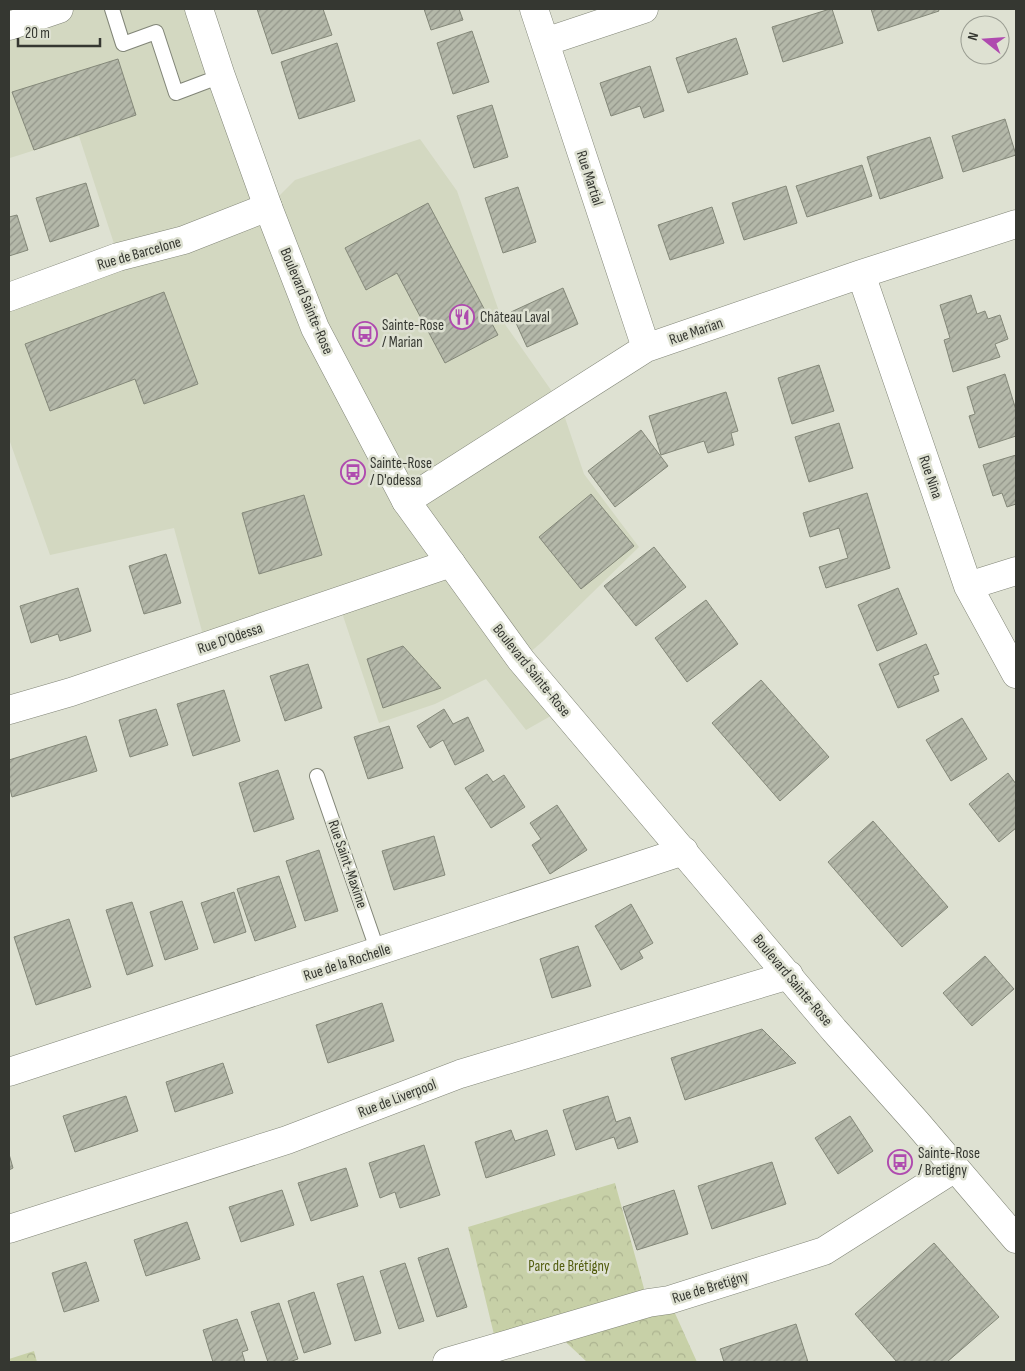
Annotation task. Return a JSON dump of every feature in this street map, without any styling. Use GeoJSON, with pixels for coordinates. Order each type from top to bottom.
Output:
{"type":"FeatureCollection","features":[{"type":"Feature","properties":{"kind":"street"},"geometry":{"type":"LineString","coordinates":[[9,26],[59,9]]}},
{"type":"Feature","properties":{"kind":"street","name":"Boulevard Sainte-Rose"},"geometry":{"type":"LineString","coordinates":[[199,9],[220,76],[315,328],[406,501],[521,660],[834,1030],[1016,1239]]}},
{"type":"Feature","properties":{"kind":"street","name":"Rue Martial"},"geometry":{"type":"LineString","coordinates":[[534,9],[646,348]]}},
{"type":"Feature","properties":{"kind":"street"},"geometry":{"type":"LineString","coordinates":[[545,42],[644,9]]}},
{"type":"Feature","properties":{"kind":"street","name":"Rue de Barcelone"},"geometry":{"type":"LineString","coordinates":[[9,296],[118,257],[184,240],[268,207]]}},
{"type":"Feature","properties":{"kind":"street","name":"Rue Marian"},"geometry":{"type":"LineString","coordinates":[[406,501],[646,348],[861,274],[1016,224]]}},
{"type":"Feature","properties":{"kind":"street","name":"Rue Nina"},"geometry":{"type":"LineString","coordinates":[[861,274],[968,586],[1016,674]]}},
{"type":"Feature","properties":{"kind":"street","name":"Rue D'Odessa"},"geometry":{"type":"LineString","coordinates":[[9,710],[71,692],[451,563]]}},
{"type":"Feature","properties":{"kind":"street"},"geometry":{"type":"LineString","coordinates":[[968,586],[1016,571]]}},
{"type":"Feature","properties":{"kind":"street","name":"Rue de la Rochelle"},"geometry":{"type":"LineString","coordinates":[[9,1072],[684,851]]}},
{"type":"Feature","properties":{"kind":"street","name":"Rue de Liverpool"},"geometry":{"type":"LineString","coordinates":[[9,1228],[287,1140],[460,1074],[789,975]]}},
{"type":"Feature","properties":{"kind":"street","name":"Rue de Bretigny"},"geometry":{"type":"LineString","coordinates":[[446,1362],[648,1303],[669,1300],[824,1252],[955,1168]]}},
{"type":"Feature","properties":{"kind":"lane"},"geometry":{"type":"LineString","coordinates":[[112,9],[123,44],[156,32],[176,93],[220,76]]}},
{"type":"Feature","properties":{"kind":"lane","name":"Rue Saint-Maxime"},"geometry":{"type":"LineString","coordinates":[[317,776],[378,952]]}},
{"type":"Feature","properties":{"kind":"shaded area"},"geometry":{"type":"Polygon","coordinates":[[[59,9],[199,9],[268,207],[295,180],[420,139],[457,191],[502,320],[560,403],[584,474],[639,547],[542,642],[521,660],[563,709],[526,730],[486,679],[435,704],[379,723],[338,601],[206,646],[174,528],[50,555],[9,439],[9,297],[118,256],[79,136],[10,158],[9,154],[9,26],[59,9]]]}},
{"type":"Feature","properties":{"kind":"green space","name":"Parc de Brétigny"},"geometry":{"type":"Polygon","coordinates":[[[615,1183],[648,1303],[669,1300],[697,1362],[587,1362],[554,1331],[497,1347],[468,1227],[615,1183]]]}},
{"type":"Feature","properties":{"kind":"green space"},"geometry":{"type":"Polygon","coordinates":[[[34,1351],[37,1362],[9,1362],[9,1359],[34,1351]]]}},
{"type":"Feature","properties":{"kind":"building"},"geometry":{"type":"Polygon","coordinates":[[[257,9],[323,9],[332,35],[272,54],[257,9]]]}},
{"type":"Feature","properties":{"kind":"building"},"geometry":{"type":"Polygon","coordinates":[[[424,9],[459,9],[463,20],[431,30],[424,9]]]}},
{"type":"Feature","properties":{"kind":"building"},"geometry":{"type":"Polygon","coordinates":[[[832,9],[843,43],[783,62],[772,27],[832,9]]]}},
{"type":"Feature","properties":{"kind":"building"},"geometry":{"type":"Polygon","coordinates":[[[871,9],[938,9],[939,11],[878,31],[871,9]]]}},
{"type":"Feature","properties":{"kind":"building"},"geometry":{"type":"Polygon","coordinates":[[[472,31],[489,82],[453,94],[437,43],[472,31]]]}},
{"type":"Feature","properties":{"kind":"building"},"geometry":{"type":"Polygon","coordinates":[[[736,38],[748,74],[688,93],[676,58],[736,38]]]}},
{"type":"Feature","properties":{"kind":"building"},"geometry":{"type":"Polygon","coordinates":[[[337,43],[355,101],[299,119],[281,62],[337,43]]]}},
{"type":"Feature","properties":{"kind":"building"},"geometry":{"type":"Polygon","coordinates":[[[118,59],[136,115],[34,150],[12,92],[118,59]]]}},
{"type":"Feature","properties":{"kind":"building"},"geometry":{"type":"Polygon","coordinates":[[[650,66],[664,111],[644,118],[640,106],[611,116],[600,83],[650,66]]]}},
{"type":"Feature","properties":{"kind":"building"},"geometry":{"type":"Polygon","coordinates":[[[492,105],[508,157],[474,168],[457,116],[492,105]]]}},
{"type":"Feature","properties":{"kind":"building"},"geometry":{"type":"Polygon","coordinates":[[[1005,119],[1016,155],[963,172],[952,136],[1005,119]]]}},
{"type":"Feature","properties":{"kind":"building"},"geometry":{"type":"Polygon","coordinates":[[[930,137],[943,178],[880,199],[867,157],[930,137]]]}},
{"type":"Feature","properties":{"kind":"building"},"geometry":{"type":"Polygon","coordinates":[[[862,165],[872,196],[807,217],[796,186],[862,165]]]}},
{"type":"Feature","properties":{"kind":"building"},"geometry":{"type":"Polygon","coordinates":[[[86,183],[99,226],[50,242],[36,198],[86,183]]]}},
{"type":"Feature","properties":{"kind":"building"},"geometry":{"type":"Polygon","coordinates":[[[786,186],[797,223],[744,240],[732,203],[786,186]]]}},
{"type":"Feature","properties":{"kind":"building"},"geometry":{"type":"Polygon","coordinates":[[[518,187],[536,242],[503,253],[485,198],[518,187]]]}},
{"type":"Feature","properties":{"kind":"building"},"geometry":{"type":"Polygon","coordinates":[[[428,203],[498,335],[445,363],[397,273],[366,290],[345,248],[428,203]]]}},
{"type":"Feature","properties":{"kind":"building"},"geometry":{"type":"Polygon","coordinates":[[[712,207],[724,243],[670,260],[658,225],[712,207]]]}},
{"type":"Feature","properties":{"kind":"building"},"geometry":{"type":"Polygon","coordinates":[[[17,215],[28,250],[9,256],[9,217],[17,215]]]}},
{"type":"Feature","properties":{"kind":"building"},"geometry":{"type":"Polygon","coordinates":[[[563,288],[578,324],[527,347],[511,312],[563,288]]]}},
{"type":"Feature","properties":{"kind":"building"},"geometry":{"type":"Polygon","coordinates":[[[164,292],[198,384],[144,404],[135,379],[50,411],[25,344],[164,292]]]}},
{"type":"Feature","properties":{"kind":"building"},"geometry":{"type":"Polygon","coordinates":[[[971,295],[977,314],[985,311],[988,319],[1000,315],[1008,339],[995,344],[1000,357],[953,372],[944,340],[950,338],[940,305],[971,295]]]}},
{"type":"Feature","properties":{"kind":"building"},"geometry":{"type":"Polygon","coordinates":[[[819,365],[834,411],[792,424],[778,378],[819,365]]]}},
{"type":"Feature","properties":{"kind":"building"},"geometry":{"type":"Polygon","coordinates":[[[1005,374],[1016,410],[1016,436],[979,448],[969,416],[975,414],[967,387],[1005,374]]]}},
{"type":"Feature","properties":{"kind":"building"},"geometry":{"type":"Polygon","coordinates":[[[726,392],[738,431],[731,433],[734,445],[708,453],[704,441],[661,455],[649,416],[726,392]]]}},
{"type":"Feature","properties":{"kind":"building"},"geometry":{"type":"Polygon","coordinates":[[[839,423],[853,468],[809,482],[795,437],[839,423]]]}},
{"type":"Feature","properties":{"kind":"building"},"geometry":{"type":"Polygon","coordinates":[[[641,430],[668,466],[615,507],[588,471],[641,430]]]}},
{"type":"Feature","properties":{"kind":"building"},"geometry":{"type":"Polygon","coordinates":[[[1016,455],[1016,504],[1007,507],[1002,493],[993,496],[983,465],[1016,455]]]}},
{"type":"Feature","properties":{"kind":"building"},"geometry":{"type":"Polygon","coordinates":[[[867,493],[890,568],[826,588],[819,567],[848,558],[839,528],[810,537],[803,513],[867,493]]]}},
{"type":"Feature","properties":{"kind":"building"},"geometry":{"type":"Polygon","coordinates":[[[591,494],[634,546],[581,589],[539,537],[591,494]]]}},
{"type":"Feature","properties":{"kind":"building"},"geometry":{"type":"Polygon","coordinates":[[[304,495],[322,555],[259,574],[242,513],[304,495]]]}},
{"type":"Feature","properties":{"kind":"building"},"geometry":{"type":"Polygon","coordinates":[[[654,547],[686,587],[636,626],[604,586],[654,547]]]}},
{"type":"Feature","properties":{"kind":"building"},"geometry":{"type":"Polygon","coordinates":[[[166,554],[181,603],[144,614],[129,566],[166,554]]]}},
{"type":"Feature","properties":{"kind":"building"},"geometry":{"type":"Polygon","coordinates":[[[78,588],[91,631],[60,641],[58,634],[31,643],[20,606],[78,588]]]}},
{"type":"Feature","properties":{"kind":"building"},"geometry":{"type":"Polygon","coordinates":[[[898,588],[917,634],[877,651],[858,605],[898,588]]]}},
{"type":"Feature","properties":{"kind":"building"},"geometry":{"type":"Polygon","coordinates":[[[706,600],[738,644],[687,682],[655,638],[706,600]]]}},
{"type":"Feature","properties":{"kind":"building"},"geometry":{"type":"Polygon","coordinates":[[[926,644],[939,674],[933,676],[939,691],[898,708],[879,664],[926,644]]]}},
{"type":"Feature","properties":{"kind":"building"},"geometry":{"type":"Polygon","coordinates":[[[403,646],[441,688],[383,708],[367,659],[403,646]]]}},
{"type":"Feature","properties":{"kind":"building"},"geometry":{"type":"Polygon","coordinates":[[[308,664],[322,708],[285,721],[270,676],[308,664]]]}},
{"type":"Feature","properties":{"kind":"building"},"geometry":{"type":"Polygon","coordinates":[[[761,680],[829,757],[780,801],[712,723],[761,680]]]}},
{"type":"Feature","properties":{"kind":"building"},"geometry":{"type":"Polygon","coordinates":[[[224,690],[240,741],[193,756],[177,704],[224,690]]]}},
{"type":"Feature","properties":{"kind":"building"},"geometry":{"type":"Polygon","coordinates":[[[156,709],[168,745],[130,757],[119,720],[156,709]]]}},
{"type":"Feature","properties":{"kind":"building"},"geometry":{"type":"Polygon","coordinates":[[[444,709],[453,724],[468,717],[484,751],[455,765],[443,740],[430,748],[417,726],[444,709]]]}},
{"type":"Feature","properties":{"kind":"building"},"geometry":{"type":"Polygon","coordinates":[[[962,718],[987,759],[951,781],[926,740],[962,718]]]}},
{"type":"Feature","properties":{"kind":"building"},"geometry":{"type":"Polygon","coordinates":[[[389,726],[403,768],[368,779],[354,737],[389,726]]]}},
{"type":"Feature","properties":{"kind":"building"},"geometry":{"type":"Polygon","coordinates":[[[86,736],[97,771],[12,797],[9,785],[9,760],[86,736]]]}},
{"type":"Feature","properties":{"kind":"building"},"geometry":{"type":"Polygon","coordinates":[[[278,770],[294,819],[254,832],[239,783],[278,770]]]}},
{"type":"Feature","properties":{"kind":"building"},"geometry":{"type":"Polygon","coordinates":[[[1008,773],[1016,784],[1016,828],[999,842],[969,804],[1008,773]]]}},
{"type":"Feature","properties":{"kind":"building"},"geometry":{"type":"Polygon","coordinates":[[[487,774],[493,782],[504,775],[525,807],[491,828],[465,788],[487,774]]]}},
{"type":"Feature","properties":{"kind":"building"},"geometry":{"type":"Polygon","coordinates":[[[557,805],[587,850],[550,874],[532,845],[541,839],[530,823],[557,805]]]}},
{"type":"Feature","properties":{"kind":"building"},"geometry":{"type":"Polygon","coordinates":[[[873,821],[948,907],[902,947],[828,862],[873,821]]]}},
{"type":"Feature","properties":{"kind":"building"},"geometry":{"type":"Polygon","coordinates":[[[434,836],[445,875],[394,890],[382,851],[434,836]]]}},
{"type":"Feature","properties":{"kind":"building"},"geometry":{"type":"Polygon","coordinates":[[[319,850],[338,911],[305,921],[286,861],[319,850]]]}},
{"type":"Feature","properties":{"kind":"building"},"geometry":{"type":"Polygon","coordinates":[[[279,876],[296,927],[255,941],[237,889],[279,876]]]}},
{"type":"Feature","properties":{"kind":"building"},"geometry":{"type":"Polygon","coordinates":[[[234,892],[246,932],[214,943],[201,903],[234,892]]]}},
{"type":"Feature","properties":{"kind":"building"},"geometry":{"type":"Polygon","coordinates":[[[182,901],[198,949],[165,960],[150,912],[182,901]]]}},
{"type":"Feature","properties":{"kind":"building"},"geometry":{"type":"Polygon","coordinates":[[[132,902],[153,966],[127,975],[106,910],[132,902]]]}},
{"type":"Feature","properties":{"kind":"building"},"geometry":{"type":"Polygon","coordinates":[[[631,904],[653,943],[639,951],[643,958],[621,970],[595,926],[631,904]]]}},
{"type":"Feature","properties":{"kind":"building"},"geometry":{"type":"Polygon","coordinates":[[[69,919],[91,987],[36,1005],[14,937],[69,919]]]}},
{"type":"Feature","properties":{"kind":"building"},"geometry":{"type":"Polygon","coordinates":[[[578,946],[591,986],[552,998],[540,959],[578,946]]]}},
{"type":"Feature","properties":{"kind":"building"},"geometry":{"type":"Polygon","coordinates":[[[985,956],[1014,989],[972,1026],[943,993],[985,956]]]}},
{"type":"Feature","properties":{"kind":"building"},"geometry":{"type":"Polygon","coordinates":[[[382,1003],[394,1041],[328,1063],[316,1025],[382,1003]]]}},
{"type":"Feature","properties":{"kind":"building"},"geometry":{"type":"Polygon","coordinates":[[[762,1029],[796,1063],[685,1100],[671,1058],[762,1029]]]}},
{"type":"Feature","properties":{"kind":"building"},"geometry":{"type":"Polygon","coordinates":[[[223,1063],[233,1093],[175,1112],[166,1082],[223,1063]]]}},
{"type":"Feature","properties":{"kind":"building"},"geometry":{"type":"Polygon","coordinates":[[[126,1096],[138,1131],[75,1152],[63,1116],[126,1096]]]}},
{"type":"Feature","properties":{"kind":"building"},"geometry":{"type":"Polygon","coordinates":[[[608,1096],[616,1122],[630,1117],[638,1142],[618,1149],[614,1137],[576,1150],[563,1110],[608,1096]]]}},
{"type":"Feature","properties":{"kind":"building"},"geometry":{"type":"Polygon","coordinates":[[[850,1116],[873,1151],[838,1174],[815,1138],[850,1116]]]}},
{"type":"Feature","properties":{"kind":"building"},"geometry":{"type":"Polygon","coordinates":[[[511,1130],[515,1141],[547,1130],[555,1155],[486,1178],[475,1142],[511,1130]]]}},
{"type":"Feature","properties":{"kind":"building"},"geometry":{"type":"Polygon","coordinates":[[[424,1145],[440,1195],[400,1208],[395,1192],[380,1198],[369,1163],[424,1145]]]}},
{"type":"Feature","properties":{"kind":"building"},"geometry":{"type":"Polygon","coordinates":[[[9,1154],[13,1168],[9,1170],[9,1154]]]}},
{"type":"Feature","properties":{"kind":"building"},"geometry":{"type":"Polygon","coordinates":[[[772,1162],[786,1204],[712,1229],[698,1186],[772,1162]]]}},
{"type":"Feature","properties":{"kind":"building"},"geometry":{"type":"Polygon","coordinates":[[[346,1168],[358,1206],[311,1221],[298,1183],[346,1168]]]}},
{"type":"Feature","properties":{"kind":"building"},"geometry":{"type":"Polygon","coordinates":[[[282,1190],[294,1225],[241,1242],[229,1207],[282,1190]]]}},
{"type":"Feature","properties":{"kind":"building"},"geometry":{"type":"Polygon","coordinates":[[[674,1190],[688,1234],[637,1250],[623,1207],[674,1190]]]}},
{"type":"Feature","properties":{"kind":"building"},"geometry":{"type":"Polygon","coordinates":[[[187,1222],[200,1259],[146,1276],[134,1240],[187,1222]]]}},
{"type":"Feature","properties":{"kind":"building"},"geometry":{"type":"Polygon","coordinates":[[[934,1243],[999,1317],[947,1362],[897,1362],[855,1314],[934,1243]]]}},
{"type":"Feature","properties":{"kind":"building"},"geometry":{"type":"Polygon","coordinates":[[[448,1248],[467,1307],[437,1317],[418,1258],[448,1248]]]}},
{"type":"Feature","properties":{"kind":"building"},"geometry":{"type":"Polygon","coordinates":[[[86,1262],[99,1301],[64,1312],[52,1273],[86,1262]]]}},
{"type":"Feature","properties":{"kind":"building"},"geometry":{"type":"Polygon","coordinates":[[[405,1263],[424,1321],[399,1329],[380,1271],[405,1263]]]}},
{"type":"Feature","properties":{"kind":"building"},"geometry":{"type":"Polygon","coordinates":[[[363,1276],[381,1333],[355,1341],[337,1284],[363,1276]]]}},
{"type":"Feature","properties":{"kind":"building"},"geometry":{"type":"Polygon","coordinates":[[[314,1292],[331,1344],[304,1353],[288,1301],[314,1292]]]}},
{"type":"Feature","properties":{"kind":"building"},"geometry":{"type":"Polygon","coordinates":[[[279,1303],[298,1359],[289,1362],[268,1362],[251,1312],[279,1303]]]}},
{"type":"Feature","properties":{"kind":"building"},"geometry":{"type":"Polygon","coordinates":[[[237,1319],[248,1350],[242,1352],[245,1362],[213,1362],[203,1330],[237,1319]]]}},
{"type":"Feature","properties":{"kind":"building"},"geometry":{"type":"Polygon","coordinates":[[[796,1324],[808,1362],[724,1362],[720,1349],[796,1324]]]}},
{"type":"Feature","properties":{"kind":"place","name":"Château Laval"},"geometry":{"type":"Point","coordinates":[462,317]}},
{"type":"Feature","properties":{"kind":"place","name":"Sainte-Rose / Marian"},"geometry":{"type":"Point","coordinates":[365,334]}},
{"type":"Feature","properties":{"kind":"place","name":"Sainte-Rose / D'odessa"},"geometry":{"type":"Point","coordinates":[353,472]}},
{"type":"Feature","properties":{"kind":"place","name":"Sainte-Rose / Bretigny"},"geometry":{"type":"Point","coordinates":[900,1162]}}]}
